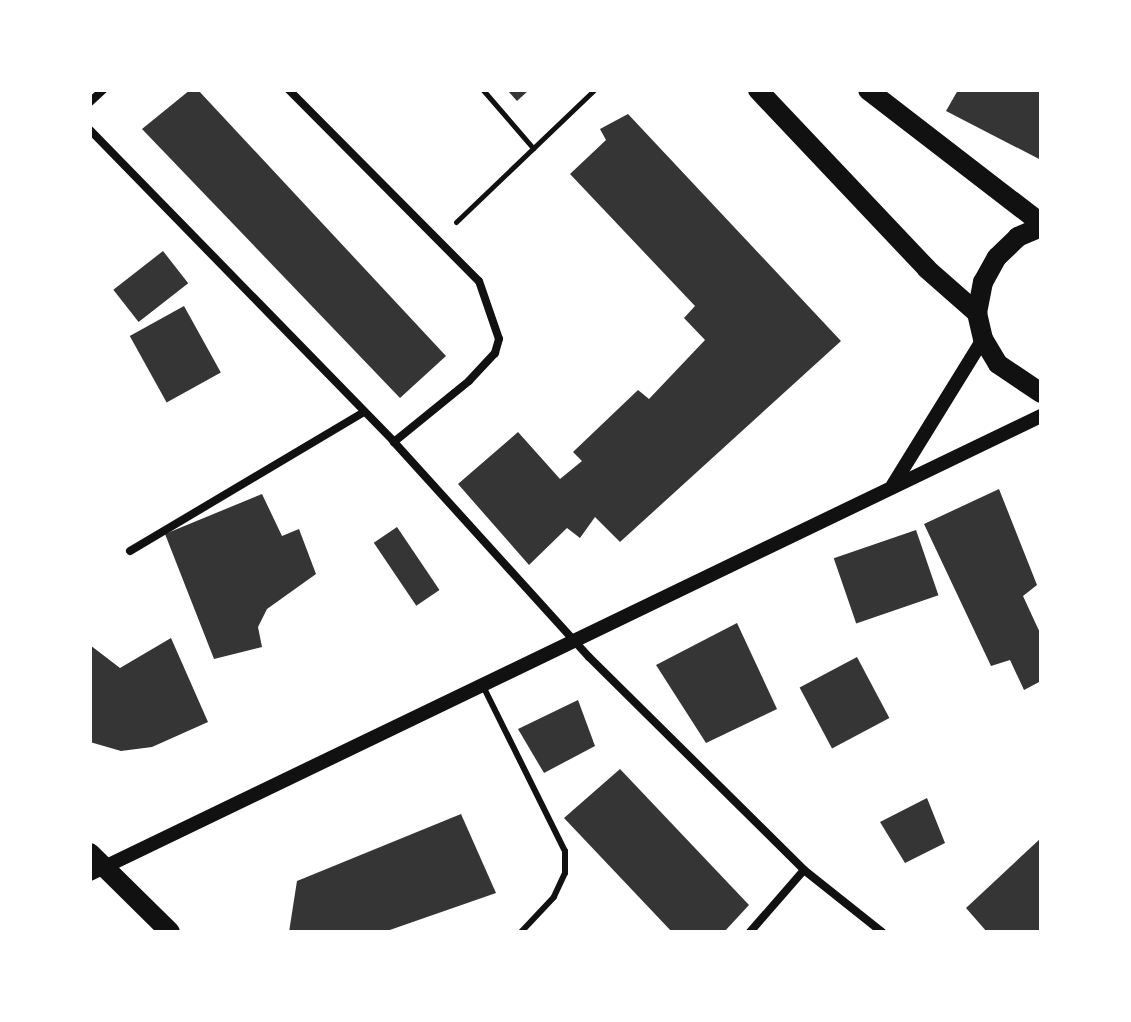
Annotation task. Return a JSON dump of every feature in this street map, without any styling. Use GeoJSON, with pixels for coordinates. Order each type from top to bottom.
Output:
{"type":"FeatureCollection","features":[{"type":"Feature","properties":{"kind":"main road"},"geometry":{"type":"LineString","coordinates":[[758,90],[927,269],[977,313]]}},
{"type":"Feature","properties":{"kind":"main road"},"geometry":{"type":"LineString","coordinates":[[868,90],[1041,225],[1018,237],[997,257],[983,282],[977,313],[983,339],[1009,375],[1041,393]]}},
{"type":"Feature","properties":{"kind":"main road"},"geometry":{"type":"LineString","coordinates":[[95,864],[170,932]]}},
{"type":"Feature","properties":{"kind":"street"},"geometry":{"type":"LineString","coordinates":[[90,102],[103,90]]}},
{"type":"Feature","properties":{"kind":"street"},"geometry":{"type":"LineString","coordinates":[[289,90],[479,281],[499,339],[495,353],[469,381],[394,442]]}},
{"type":"Feature","properties":{"kind":"street"},"geometry":{"type":"LineString","coordinates":[[90,130],[362,413],[394,442],[572,641],[804,870],[882,932]]}},
{"type":"Feature","properties":{"kind":"street"},"geometry":{"type":"LineString","coordinates":[[892,486],[983,339]]}},
{"type":"Feature","properties":{"kind":"street"},"geometry":{"type":"LineString","coordinates":[[130,551],[362,413]]}},
{"type":"Feature","properties":{"kind":"street"},"geometry":{"type":"LineString","coordinates":[[95,864],[482,684],[1041,416]]}},
{"type":"Feature","properties":{"kind":"street"},"geometry":{"type":"LineString","coordinates":[[750,932],[804,870]]}},
{"type":"Feature","properties":{"kind":"lane"},"geometry":{"type":"LineString","coordinates":[[482,684],[565,851],[565,873],[554,897],[521,932]]}},
{"type":"Feature","properties":{"kind":"path"},"geometry":{"type":"LineString","coordinates":[[483,90],[533,148]]}},
{"type":"Feature","properties":{"kind":"path"},"geometry":{"type":"LineString","coordinates":[[437,239],[594,90]]}},
{"type":"Feature","properties":{"kind":"building"},"geometry":{"type":"Polygon","coordinates":[[[190,90],[198,90],[446,356],[400,398],[142,129],[190,90]]]}},
{"type":"Feature","properties":{"kind":"building"},"geometry":{"type":"Polygon","coordinates":[[[507,90],[529,90],[517,101],[507,90]]]}},
{"type":"Feature","properties":{"kind":"building"},"geometry":{"type":"Polygon","coordinates":[[[958,90],[1041,90],[1041,160],[946,111],[958,90]]]}},
{"type":"Feature","properties":{"kind":"building"},"geometry":{"type":"Polygon","coordinates":[[[628,114],[841,341],[620,542],[595,517],[580,538],[567,528],[529,565],[458,484],[518,432],[560,479],[582,461],[573,452],[638,390],[649,399],[705,340],[684,318],[695,306],[570,174],[606,140],[600,129],[628,114]]]}},
{"type":"Feature","properties":{"kind":"building"},"geometry":{"type":"Polygon","coordinates":[[[163,251],[188,283],[139,322],[113,290],[163,251]]]}},
{"type":"Feature","properties":{"kind":"building"},"geometry":{"type":"Polygon","coordinates":[[[184,306],[221,372],[167,403],[130,336],[184,306]]]}},
{"type":"Feature","properties":{"kind":"building"},"geometry":{"type":"Polygon","coordinates":[[[999,489],[1037,585],[1023,596],[1041,635],[1041,681],[1024,690],[1010,660],[991,666],[924,524],[999,489]]]}},
{"type":"Feature","properties":{"kind":"building"},"geometry":{"type":"Polygon","coordinates":[[[262,494],[282,536],[299,529],[316,574],[267,609],[258,627],[262,647],[214,659],[165,534],[262,494]]]}},
{"type":"Feature","properties":{"kind":"building"},"geometry":{"type":"Polygon","coordinates":[[[397,527],[439,590],[416,606],[374,543],[397,527]]]}},
{"type":"Feature","properties":{"kind":"building"},"geometry":{"type":"Polygon","coordinates":[[[916,530],[938,595],[856,624],[834,558],[916,530]]]}},
{"type":"Feature","properties":{"kind":"building"},"geometry":{"type":"Polygon","coordinates":[[[737,623],[777,709],[706,743],[656,665],[737,623]]]}},
{"type":"Feature","properties":{"kind":"building"},"geometry":{"type":"Polygon","coordinates":[[[171,638],[208,722],[152,747],[121,751],[90,742],[90,645],[120,668],[171,638]]]}},
{"type":"Feature","properties":{"kind":"building"},"geometry":{"type":"Polygon","coordinates":[[[857,657],[889,718],[832,748],[800,688],[857,657]]]}},
{"type":"Feature","properties":{"kind":"building"},"geometry":{"type":"Polygon","coordinates":[[[578,700],[595,746],[544,773],[518,729],[578,700]]]}},
{"type":"Feature","properties":{"kind":"building"},"geometry":{"type":"Polygon","coordinates":[[[620,769],[749,905],[724,932],[672,932],[564,818],[620,769]]]}},
{"type":"Feature","properties":{"kind":"building"},"geometry":{"type":"Polygon","coordinates":[[[927,798],[945,843],[905,863],[880,822],[927,798]]]}},
{"type":"Feature","properties":{"kind":"building"},"geometry":{"type":"Polygon","coordinates":[[[461,814],[496,893],[384,932],[289,932],[297,881],[461,814]]]}},
{"type":"Feature","properties":{"kind":"building"},"geometry":{"type":"Polygon","coordinates":[[[1041,838],[1041,932],[987,932],[966,908],[1041,838]]]}}]}
